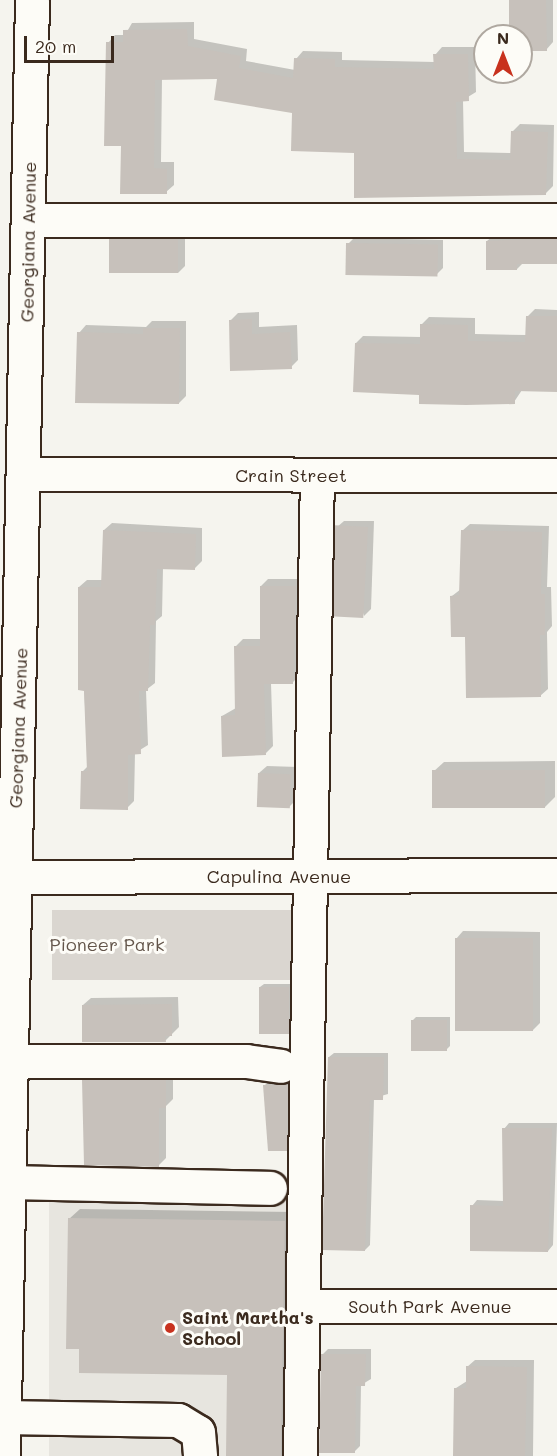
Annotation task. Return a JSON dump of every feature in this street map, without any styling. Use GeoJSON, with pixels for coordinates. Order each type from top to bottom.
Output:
{"type":"FeatureCollection","features":[{"type":"Feature","properties":{"kind":"street","name":"Georgiana Avenue"},"geometry":{"type":"LineString","coordinates":[[3,1456],[10,1061],[7,877],[10,664],[25,474],[32,0]]}},
{"type":"Feature","properties":{"kind":"street"},"geometry":{"type":"LineString","coordinates":[[28,220],[557,220]]}},
{"type":"Feature","properties":{"kind":"street","name":"Crain Street"},"geometry":{"type":"LineString","coordinates":[[25,474],[557,475]]}},
{"type":"Feature","properties":{"kind":"street"},"geometry":{"type":"LineString","coordinates":[[300,1456],[317,475]]}},
{"type":"Feature","properties":{"kind":"street","name":"Capulina Avenue"},"geometry":{"type":"LineString","coordinates":[[7,877],[557,875]]}},
{"type":"Feature","properties":{"kind":"street"},"geometry":{"type":"LineString","coordinates":[[10,1061],[246,1061],[281,1066]]}},
{"type":"Feature","properties":{"kind":"street"},"geometry":{"type":"LineString","coordinates":[[8,1182],[270,1188]]}},
{"type":"Feature","properties":{"kind":"street","name":"South Park Avenue"},"geometry":{"type":"LineString","coordinates":[[303,1306],[557,1306]]}},
{"type":"Feature","properties":{"kind":"street"},"geometry":{"type":"LineString","coordinates":[[3,1417],[178,1420],[198,1432],[200,1456]]}},
{"type":"Feature","properties":{"kind":"shaded area","name":"Saint Martha's School"},"geometry":{"type":"Polygon","coordinates":[[[49,1197],[293,1197],[293,1456],[49,1456],[49,1197]]]}},
{"type":"Feature","properties":{"kind":"green space","name":"Pioneer Park"},"geometry":{"type":"Polygon","coordinates":[[[52,910],[293,910],[293,980],[52,980],[52,910]]]}},
{"type":"Feature","properties":{"kind":"building"},"geometry":{"type":"Polygon","coordinates":[[[509,0],[546,0],[547,51],[533,51],[533,24],[509,24],[509,0]]]}},
{"type":"Feature","properties":{"kind":"building"},"geometry":{"type":"Polygon","coordinates":[[[187,29],[188,46],[241,56],[239,68],[293,78],[294,58],[335,59],[335,67],[434,69],[433,54],[468,54],[469,101],[456,102],[457,159],[510,160],[511,131],[548,132],[546,195],[354,198],[354,153],[291,151],[292,113],[214,100],[217,79],[155,80],[154,168],[167,169],[167,194],[120,194],[121,146],[104,146],[106,42],[123,42],[123,30],[187,29]]]}},
{"type":"Feature","properties":{"kind":"building"},"geometry":{"type":"Polygon","coordinates":[[[109,239],[178,239],[178,273],[109,273],[109,239]]]}},
{"type":"Feature","properties":{"kind":"building"},"geometry":{"type":"Polygon","coordinates":[[[557,239],[557,264],[517,264],[517,270],[486,270],[486,241],[557,239]]]}},
{"type":"Feature","properties":{"kind":"building"},"geometry":{"type":"Polygon","coordinates":[[[346,243],[438,245],[437,277],[345,275],[346,243]]]}},
{"type":"Feature","properties":{"kind":"building"},"geometry":{"type":"Polygon","coordinates":[[[526,316],[557,316],[557,392],[515,391],[515,404],[466,405],[419,404],[419,395],[353,392],[355,343],[420,344],[420,324],[468,325],[468,341],[525,342],[526,316]]]}},
{"type":"Feature","properties":{"kind":"building"},"geometry":{"type":"Polygon","coordinates":[[[252,319],[252,334],[290,332],[292,369],[230,371],[229,320],[252,319]]]}},
{"type":"Feature","properties":{"kind":"building"},"geometry":{"type":"Polygon","coordinates":[[[143,328],[180,328],[179,404],[75,403],[77,332],[143,334],[143,328]]]}},
{"type":"Feature","properties":{"kind":"building"},"geometry":{"type":"Polygon","coordinates":[[[335,525],[368,527],[363,618],[330,616],[335,525]]]}},
{"type":"Feature","properties":{"kind":"building"},"geometry":{"type":"Polygon","coordinates":[[[103,530],[196,534],[195,570],[157,569],[155,625],[150,625],[148,691],[139,691],[141,754],[128,755],[128,810],[80,809],[81,771],[87,771],[84,691],[78,690],[78,587],[101,587],[103,530]]]}},
{"type":"Feature","properties":{"kind":"building"},"geometry":{"type":"Polygon","coordinates":[[[461,530],[542,532],[541,594],[545,594],[545,635],[540,635],[541,697],[466,698],[465,637],[451,637],[450,596],[459,595],[461,530]]]}},
{"type":"Feature","properties":{"kind":"building"},"geometry":{"type":"Polygon","coordinates":[[[260,586],[296,586],[293,684],[264,684],[266,755],[222,757],[221,716],[235,715],[234,646],[260,646],[260,586]]]}},
{"type":"Feature","properties":{"kind":"building"},"geometry":{"type":"Polygon","coordinates":[[[432,770],[545,770],[545,808],[432,808],[432,770]]]}},
{"type":"Feature","properties":{"kind":"building"},"geometry":{"type":"Polygon","coordinates":[[[258,773],[291,774],[290,808],[257,807],[258,773]]]}},
{"type":"Feature","properties":{"kind":"building"},"geometry":{"type":"Polygon","coordinates":[[[455,938],[533,938],[533,1031],[455,1031],[455,938]]]}},
{"type":"Feature","properties":{"kind":"building"},"geometry":{"type":"Polygon","coordinates":[[[259,987],[289,987],[289,1034],[259,1034],[259,987]]]}},
{"type":"Feature","properties":{"kind":"building"},"geometry":{"type":"Polygon","coordinates":[[[172,1004],[172,1036],[165,1036],[166,1042],[82,1042],[82,1005],[172,1004]]]}},
{"type":"Feature","properties":{"kind":"building"},"geometry":{"type":"Polygon","coordinates":[[[411,1020],[447,1020],[447,1051],[411,1051],[411,1020]]]}},
{"type":"Feature","properties":{"kind":"building"},"geometry":{"type":"Polygon","coordinates":[[[328,1057],[384,1057],[383,1100],[370,1100],[365,1251],[322,1250],[328,1057]]]}},
{"type":"Feature","properties":{"kind":"building"},"geometry":{"type":"Polygon","coordinates":[[[82,1080],[166,1080],[166,1108],[159,1108],[159,1167],[84,1165],[82,1080]]]}},
{"type":"Feature","properties":{"kind":"building"},"geometry":{"type":"Polygon","coordinates":[[[263,1085],[288,1085],[287,1151],[268,1151],[263,1085]]]}},
{"type":"Feature","properties":{"kind":"building"},"geometry":{"type":"Polygon","coordinates":[[[502,1128],[552,1128],[548,1252],[470,1251],[470,1205],[503,1206],[502,1128]]]}},
{"type":"Feature","properties":{"kind":"building","name":"Saint Martha's School"},"geometry":{"type":"Polygon","coordinates":[[[68,1218],[285,1221],[281,1456],[226,1456],[227,1375],[79,1373],[79,1349],[66,1349],[68,1218]]]}},
{"type":"Feature","properties":{"kind":"building"},"geometry":{"type":"Polygon","coordinates":[[[321,1354],[366,1354],[365,1386],[356,1386],[355,1453],[319,1453],[321,1354]]]}},
{"type":"Feature","properties":{"kind":"building"},"geometry":{"type":"Polygon","coordinates":[[[466,1366],[527,1367],[525,1456],[453,1456],[454,1388],[466,1388],[466,1366]]]}},
{"type":"Feature","properties":{"kind":"place","name":"Saint Martha's School"},"geometry":{"type":"Point","coordinates":[170,1328]}}]}
